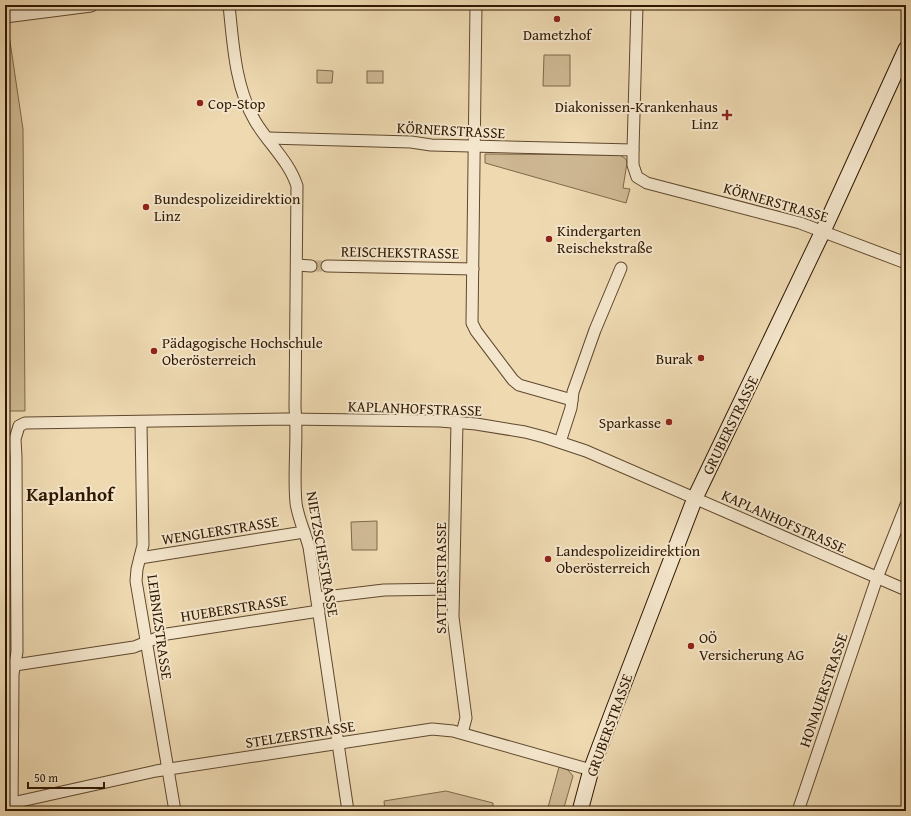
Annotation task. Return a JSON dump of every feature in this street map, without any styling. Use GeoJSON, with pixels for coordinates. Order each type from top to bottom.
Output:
{"type":"FeatureCollection","features":[{"type":"Feature","properties":{"kind":"main road","name":"GRUBERSTRASSE"},"geometry":{"type":"LineString","coordinates":[[580,811],[592,770],[695,498],[823,231],[906,50]]}},
{"type":"Feature","properties":{"kind":"street"},"geometry":{"type":"LineString","coordinates":[[5,16],[91,5]]}},
{"type":"Feature","properties":{"kind":"street","name":"NIETZSCHESTRASSE"},"geometry":{"type":"LineString","coordinates":[[229,5],[240,82],[252,115],[291,171],[297,186],[296,504],[309,547],[348,811]]}},
{"type":"Feature","properties":{"kind":"street","name":"REISCHEKSTRASSE"},"geometry":{"type":"LineString","coordinates":[[476,5],[472,323],[476,331],[499,362],[519,385],[572,400]]}},
{"type":"Feature","properties":{"kind":"street"},"geometry":{"type":"LineString","coordinates":[[633,150],[637,5]]}},
{"type":"Feature","properties":{"kind":"street","name":"KÖRNERSTRASSE"},"geometry":{"type":"LineString","coordinates":[[268,138],[411,142],[431,146],[633,150],[633,165],[637,177],[647,183],[800,223],[906,263]]}},
{"type":"Feature","properties":{"kind":"street"},"geometry":{"type":"LineString","coordinates":[[297,266],[311,266]]}},
{"type":"Feature","properties":{"kind":"street","name":"REISCHEKSTRASSE"},"geometry":{"type":"LineString","coordinates":[[327,266],[472,269]]}},
{"type":"Feature","properties":{"kind":"street"},"geometry":{"type":"LineString","coordinates":[[560,442],[594,330],[621,268]]}},
{"type":"Feature","properties":{"kind":"street","name":"KAPLANHOFSTRASSE"},"geometry":{"type":"LineString","coordinates":[[14,665],[17,652],[15,439],[19,426],[33,422],[141,422],[296,419],[457,422],[525,432],[560,442],[616,464],[906,590]]}},
{"type":"Feature","properties":{"kind":"street","name":"LEIBNIZSTRASSE"},"geometry":{"type":"LineString","coordinates":[[141,422],[143,530],[140,558],[136,574],[146,643],[175,811]]}},
{"type":"Feature","properties":{"kind":"street","name":"SATTLERSTRASSE"},"geometry":{"type":"LineString","coordinates":[[457,422],[454,634],[466,718],[462,733]]}},
{"type":"Feature","properties":{"kind":"street","name":"HONAUERSTRASSE"},"geometry":{"type":"LineString","coordinates":[[798,811],[877,578],[906,504]]}},
{"type":"Feature","properties":{"kind":"street","name":"WENGLERSTRASSE"},"geometry":{"type":"LineString","coordinates":[[140,558],[304,532]]}},
{"type":"Feature","properties":{"kind":"street"},"geometry":{"type":"LineString","coordinates":[[317,598],[384,590],[454,589]]}},
{"type":"Feature","properties":{"kind":"street","name":"HUEBERSTRASSE"},"geometry":{"type":"LineString","coordinates":[[14,665],[134,647],[167,634],[319,611]]}},
{"type":"Feature","properties":{"kind":"street"},"geometry":{"type":"LineString","coordinates":[[12,807],[9,728],[14,665]]}},
{"type":"Feature","properties":{"kind":"street","name":"STELZERSTRASSE"},"geometry":{"type":"LineString","coordinates":[[12,807],[167,770],[432,729],[462,733],[592,770]]}},
{"type":"Feature","properties":{"kind":"shaded area"},"geometry":{"type":"Polygon","coordinates":[[[5,28],[8,28],[23,129],[25,411],[5,411],[5,28]]]}},
{"type":"Feature","properties":{"kind":"shaded area"},"geometry":{"type":"Polygon","coordinates":[[[544,55],[570,55],[570,86],[543,86],[544,55]]]}},
{"type":"Feature","properties":{"kind":"shaded area"},"geometry":{"type":"Polygon","coordinates":[[[317,70],[333,71],[332,83],[317,83],[317,70]]]}},
{"type":"Feature","properties":{"kind":"shaded area"},"geometry":{"type":"Polygon","coordinates":[[[367,71],[383,71],[383,83],[367,83],[367,71]]]}},
{"type":"Feature","properties":{"kind":"shaded area"},"geometry":{"type":"Polygon","coordinates":[[[485,154],[620,155],[626,159],[627,163],[623,188],[630,189],[626,203],[485,163],[485,154]]]}},
{"type":"Feature","properties":{"kind":"shaded area"},"geometry":{"type":"Polygon","coordinates":[[[377,521],[377,550],[352,550],[351,522],[377,521]]]}},
{"type":"Feature","properties":{"kind":"shaded area"},"geometry":{"type":"Polygon","coordinates":[[[559,767],[568,770],[573,776],[563,811],[547,811],[559,767]]]}},
{"type":"Feature","properties":{"kind":"shaded area"},"geometry":{"type":"Polygon","coordinates":[[[446,791],[493,803],[493,811],[385,811],[384,801],[446,791]]]}},
{"type":"Feature","properties":{"kind":"tunnel"},"geometry":{"type":"LineString","coordinates":[[311,266],[327,266]]}},
{"type":"Feature","properties":{"kind":"place","name":"Dametzhof"},"geometry":{"type":"Point","coordinates":[557,19]}},
{"type":"Feature","properties":{"kind":"place","name":"Cop-Stop"},"geometry":{"type":"Point","coordinates":[200,103]}},
{"type":"Feature","properties":{"kind":"place","name":"Diakonissen-Krankenhaus Linz"},"geometry":{"type":"Point","coordinates":[727,115]}},
{"type":"Feature","properties":{"kind":"place","name":"Bundespolizeidirektion Linz"},"geometry":{"type":"Point","coordinates":[146,207]}},
{"type":"Feature","properties":{"kind":"place","name":"Kindergarten Reischekstraße"},"geometry":{"type":"Point","coordinates":[549,239]}},
{"type":"Feature","properties":{"kind":"place","name":"Pädagogische Hochschule Oberösterreich"},"geometry":{"type":"Point","coordinates":[154,351]}},
{"type":"Feature","properties":{"kind":"place","name":"Burak"},"geometry":{"type":"Point","coordinates":[701,358]}},
{"type":"Feature","properties":{"kind":"place","name":"Sparkasse"},"geometry":{"type":"Point","coordinates":[669,422]}},
{"type":"Feature","properties":{"kind":"place","name":"Landespolizeidirektion Oberösterreich"},"geometry":{"type":"Point","coordinates":[548,559]}},
{"type":"Feature","properties":{"kind":"place","name":"OÖ Versicherung AG"},"geometry":{"type":"Point","coordinates":[691,646]}},
{"type":"Feature","properties":{"kind":"district","name":"Kaplanhof"},"geometry":{"type":"Point","coordinates":[70,494]}}]}
